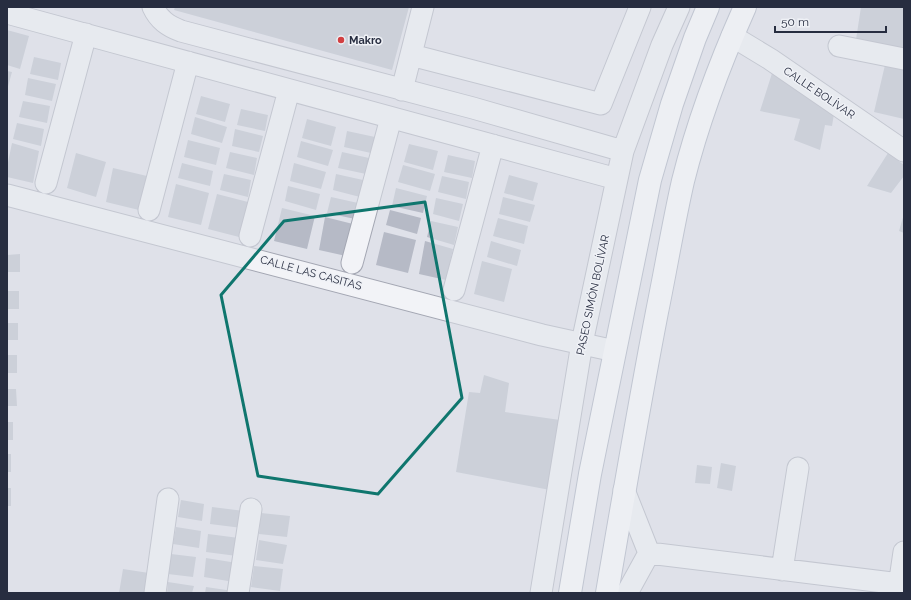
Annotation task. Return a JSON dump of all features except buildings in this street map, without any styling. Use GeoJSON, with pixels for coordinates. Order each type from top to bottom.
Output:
{"type":"FeatureCollection","features":[{"type":"Feature","properties":{"kind":"main road"},"geometry":{"type":"LineString","coordinates":[[607,593],[638,410],[673,226],[696,135],[727,47],[745,7]]}},
{"type":"Feature","properties":{"kind":"main road"},"geometry":{"type":"LineString","coordinates":[[570,593],[614,351],[650,180],[672,104],[695,38],[706,13],[732,36]]}},
{"type":"Feature","properties":{"kind":"street"},"geometry":{"type":"LineString","coordinates":[[153,7],[164,23],[181,31],[623,150]]}},
{"type":"Feature","properties":{"kind":"street"},"geometry":{"type":"LineString","coordinates":[[402,90],[423,7]]}},
{"type":"Feature","properties":{"kind":"street"},"geometry":{"type":"LineString","coordinates":[[411,55],[601,104],[640,7]]}},
{"type":"Feature","properties":{"kind":"street","name":"PASEO SIMÓN BOLÍVAR"},"geometry":{"type":"LineString","coordinates":[[541,593],[582,343],[623,150],[662,45],[679,7]]}},
{"type":"Feature","properties":{"kind":"street"},"geometry":{"type":"LineString","coordinates":[[7,13],[617,179]]}},
{"type":"Feature","properties":{"kind":"street"},"geometry":{"type":"LineString","coordinates":[[46,183],[86,34]]}},
{"type":"Feature","properties":{"kind":"street","name":"CALLE BOLÍVAR"},"geometry":{"type":"LineString","coordinates":[[732,36],[770,59],[904,151]]}},
{"type":"Feature","properties":{"kind":"street"},"geometry":{"type":"LineString","coordinates":[[839,46],[904,59]]}},
{"type":"Feature","properties":{"kind":"street"},"geometry":{"type":"LineString","coordinates":[[148,210],[188,62]]}},
{"type":"Feature","properties":{"kind":"street"},"geometry":{"type":"LineString","coordinates":[[250,236],[289,90]]}},
{"type":"Feature","properties":{"kind":"street"},"geometry":{"type":"LineString","coordinates":[[352,263],[391,118]]}},
{"type":"Feature","properties":{"kind":"street"},"geometry":{"type":"LineString","coordinates":[[454,290],[492,145]]}},
{"type":"Feature","properties":{"kind":"street","name":"CALLE LAS CASITAS"},"geometry":{"type":"LineString","coordinates":[[7,195],[542,335],[614,351]]}},
{"type":"Feature","properties":{"kind":"street"},"geometry":{"type":"LineString","coordinates":[[782,570],[798,468]]}},
{"type":"Feature","properties":{"kind":"street"},"geometry":{"type":"LineString","coordinates":[[624,490],[649,553]]}},
{"type":"Feature","properties":{"kind":"street"},"geometry":{"type":"LineString","coordinates":[[155,593],[168,499]]}},
{"type":"Feature","properties":{"kind":"street"},"geometry":{"type":"LineString","coordinates":[[238,593],[251,509]]}},
{"type":"Feature","properties":{"kind":"street"},"geometry":{"type":"LineString","coordinates":[[649,553],[782,570],[899,589],[904,552]]}},
{"type":"Feature","properties":{"kind":"street"},"geometry":{"type":"LineString","coordinates":[[627,593],[649,553]]}},
{"type":"Feature","properties":{"kind":"highlighted area"},"geometry":{"type":"Polygon","coordinates":[[[425,202],[462,398],[378,494],[258,476],[221,295],[284,221],[425,202]]]}},
{"type":"Feature","properties":{"kind":"place","name":"Makro"},"geometry":{"type":"Point","coordinates":[341,40]}}]}
